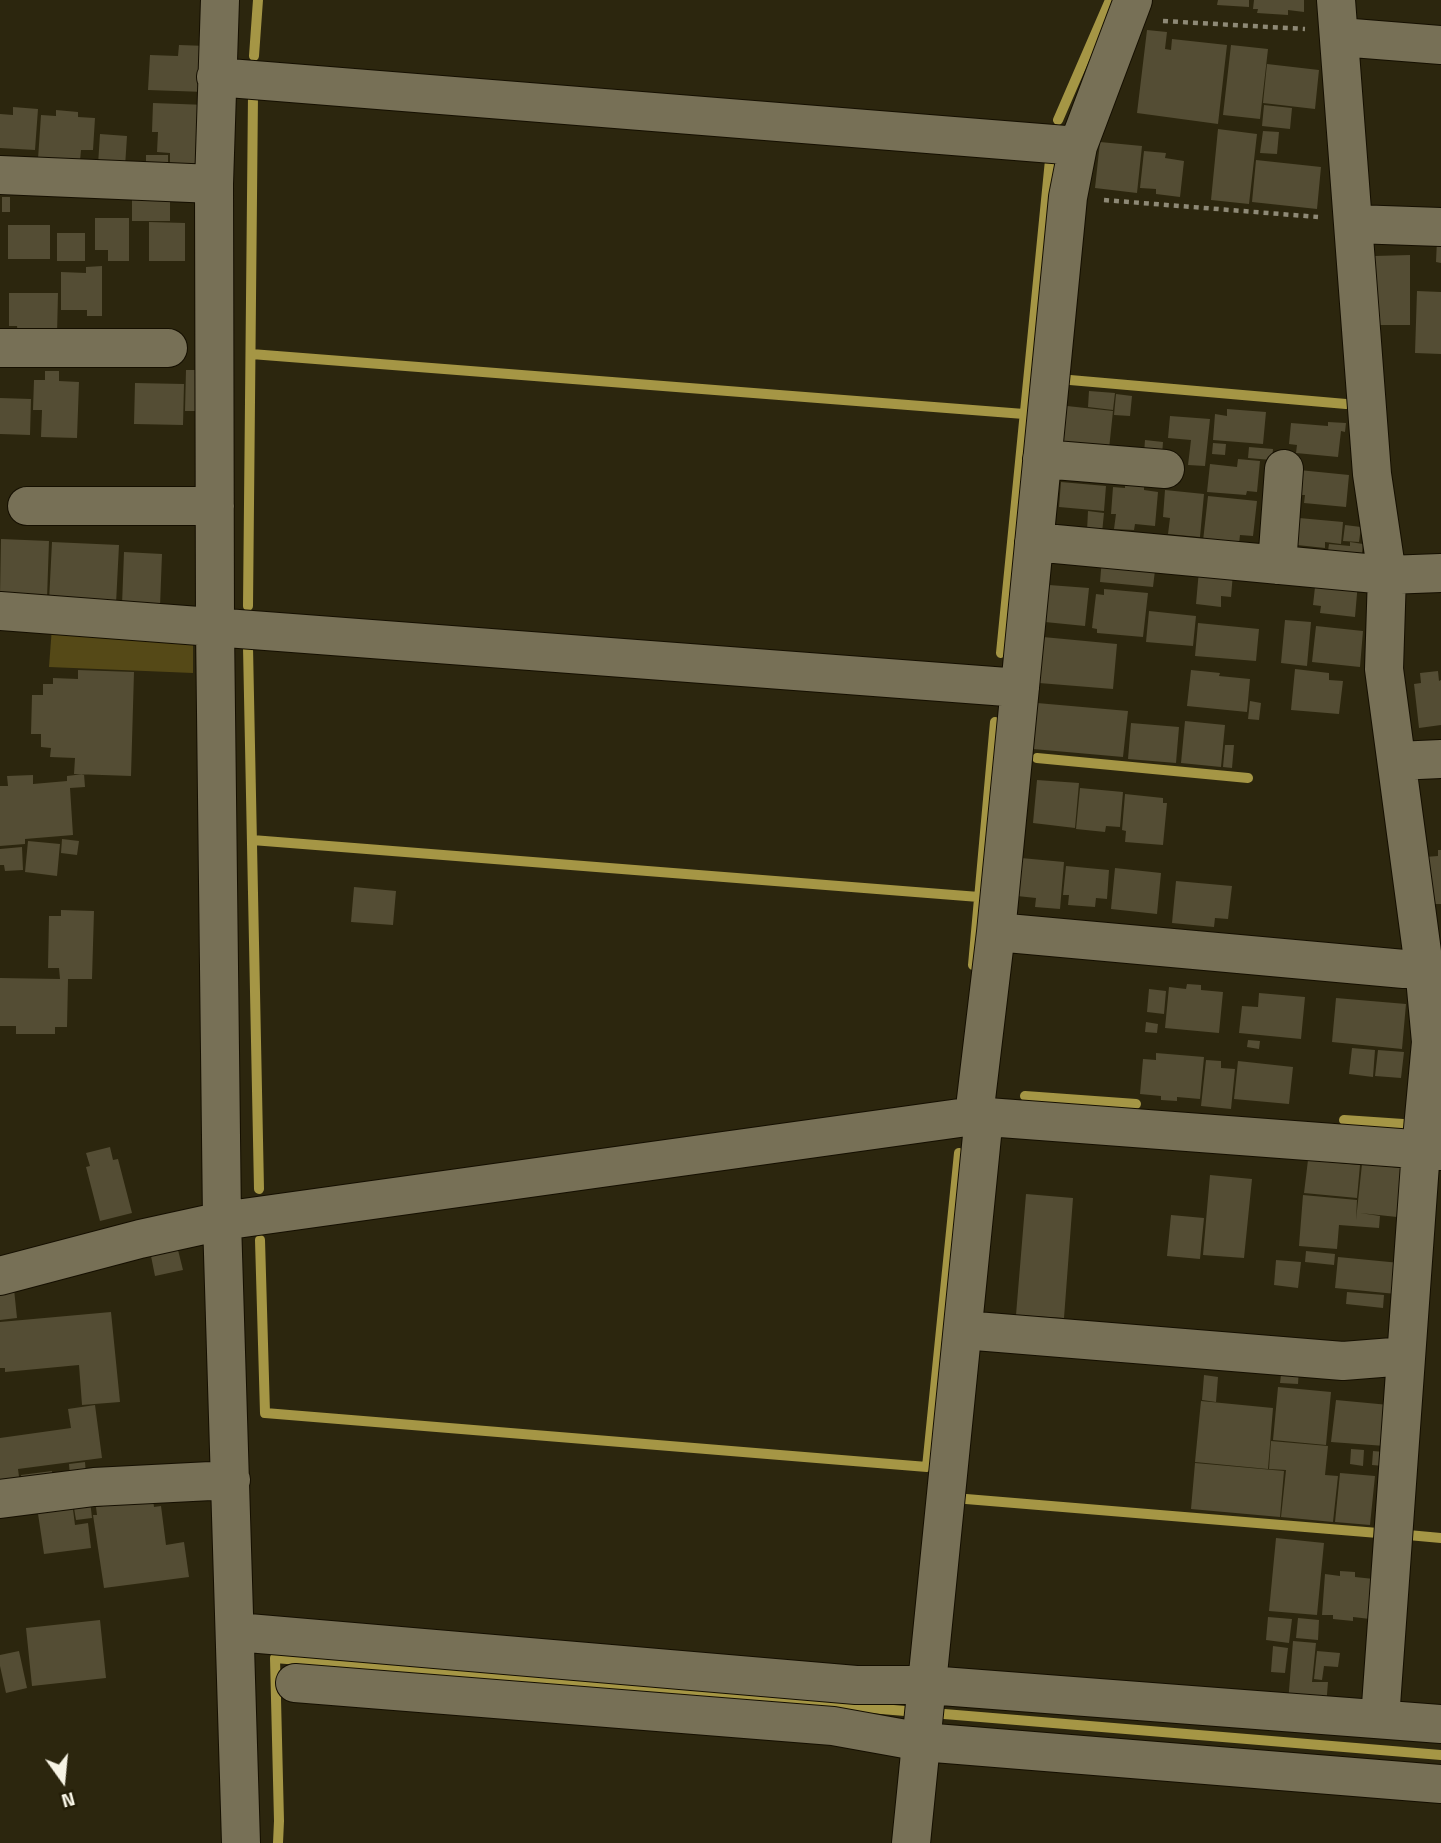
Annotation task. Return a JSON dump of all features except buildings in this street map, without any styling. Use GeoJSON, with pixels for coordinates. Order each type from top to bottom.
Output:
{"type":"FeatureCollection","features":[{"type":"Feature","properties":{"kind":"street"},"geometry":{"type":"LineString","coordinates":[[220,0],[214,184],[215,628],[222,1221],[241,1843]]}},
{"type":"Feature","properties":{"kind":"street"},"geometry":{"type":"LineString","coordinates":[[911,1843],[963,1330],[996,932],[1068,197],[1078,146],[1128,9]]}},
{"type":"Feature","properties":{"kind":"street"},"geometry":{"type":"LineString","coordinates":[[1380,1719],[1418,1350],[1431,1151],[1431,1042],[1424,967],[1384,669],[1387,575],[1372,474],[1338,23],[1441,45]]}},
{"type":"Feature","properties":{"kind":"street"},"geometry":{"type":"LineString","coordinates":[[216,76],[1078,146]]}},
{"type":"Feature","properties":{"kind":"street"},"geometry":{"type":"LineString","coordinates":[[0,175],[214,184]]}},
{"type":"Feature","properties":{"kind":"street"},"geometry":{"type":"LineString","coordinates":[[1354,222],[1441,227]]}},
{"type":"Feature","properties":{"kind":"street"},"geometry":{"type":"LineString","coordinates":[[0,348],[168,348]]}},
{"type":"Feature","properties":{"kind":"street"},"geometry":{"type":"LineString","coordinates":[[1042,459],[1165,469]]}},
{"type":"Feature","properties":{"kind":"street"},"geometry":{"type":"LineString","coordinates":[[1277,565],[1284,469]]}},
{"type":"Feature","properties":{"kind":"street"},"geometry":{"type":"LineString","coordinates":[[27,506],[215,506]]}},
{"type":"Feature","properties":{"kind":"street"},"geometry":{"type":"LineString","coordinates":[[1034,542],[1387,575],[1441,573]]}},
{"type":"Feature","properties":{"kind":"street"},"geometry":{"type":"LineString","coordinates":[[0,611],[1020,688]]}},
{"type":"Feature","properties":{"kind":"street"},"geometry":{"type":"LineString","coordinates":[[1396,761],[1441,759]]}},
{"type":"Feature","properties":{"kind":"street"},"geometry":{"type":"LineString","coordinates":[[996,932],[1404,969],[1424,967]]}},
{"type":"Feature","properties":{"kind":"street"},"geometry":{"type":"LineString","coordinates":[[0,1276],[140,1239],[222,1221],[979,1116],[1431,1151]]}},
{"type":"Feature","properties":{"kind":"street"},"geometry":{"type":"LineString","coordinates":[[963,1330],[1343,1361],[1418,1350]]}},
{"type":"Feature","properties":{"kind":"street"},"geometry":{"type":"LineString","coordinates":[[0,1499],[94,1487],[231,1480]]}},
{"type":"Feature","properties":{"kind":"street"},"geometry":{"type":"LineString","coordinates":[[236,1632],[366,1666],[833,1726],[925,1714],[1380,1719],[1441,1724]]}},
{"type":"Feature","properties":{"kind":"street"},"geometry":{"type":"LineString","coordinates":[[295,1683],[366,1666],[856,1685],[925,1714],[1441,1784]]}},
{"type":"Feature","properties":{"kind":"path"},"geometry":{"type":"LineString","coordinates":[[1128,9],[1338,23]]}},
{"type":"Feature","properties":{"kind":"path"},"geometry":{"type":"LineString","coordinates":[[1068,197],[1354,222]]}},
{"type":"Feature","properties":{"kind":"shaded area"},"geometry":{"type":"Polygon","coordinates":[[[52,627],[193,637],[193,673],[49,667],[52,627]]]}},
{"type":"Feature","properties":{"kind":"waterway"},"geometry":{"type":"LineString","coordinates":[[254,56],[258,0]]}},
{"type":"Feature","properties":{"kind":"waterway"},"geometry":{"type":"LineString","coordinates":[[1058,120],[1110,0]]}},
{"type":"Feature","properties":{"kind":"waterway"},"geometry":{"type":"LineString","coordinates":[[248,606],[253,94]]}},
{"type":"Feature","properties":{"kind":"waterway"},"geometry":{"type":"LineString","coordinates":[[1001,653],[1050,160]]}},
{"type":"Feature","properties":{"kind":"waterway"},"geometry":{"type":"LineString","coordinates":[[251,354],[1024,414]]}},
{"type":"Feature","properties":{"kind":"waterway"},"geometry":{"type":"LineString","coordinates":[[1070,380],[1346,404]]}},
{"type":"Feature","properties":{"kind":"waterway"},"geometry":{"type":"LineString","coordinates":[[248,647],[259,1189]]}},
{"type":"Feature","properties":{"kind":"waterway"},"geometry":{"type":"LineString","coordinates":[[973,965],[995,722]]}},
{"type":"Feature","properties":{"kind":"waterway"},"geometry":{"type":"LineString","coordinates":[[1037,758],[1248,778]]}},
{"type":"Feature","properties":{"kind":"waterway"},"geometry":{"type":"LineString","coordinates":[[252,840],[979,897]]}},
{"type":"Feature","properties":{"kind":"waterway"},"geometry":{"type":"LineString","coordinates":[[1025,1096],[1136,1104]]}},
{"type":"Feature","properties":{"kind":"waterway"},"geometry":{"type":"LineString","coordinates":[[1344,1120],[1403,1124]]}},
{"type":"Feature","properties":{"kind":"waterway"},"geometry":{"type":"LineString","coordinates":[[260,1240],[265,1413],[927,1467],[959,1153]]}},
{"type":"Feature","properties":{"kind":"waterway"},"geometry":{"type":"LineString","coordinates":[[966,1499],[1378,1533]]}},
{"type":"Feature","properties":{"kind":"waterway"},"geometry":{"type":"LineString","coordinates":[[1408,1535],[1441,1538]]}},
{"type":"Feature","properties":{"kind":"waterway"},"geometry":{"type":"LineString","coordinates":[[278,1843],[275,1658],[917,1712]]}},
{"type":"Feature","properties":{"kind":"waterway"},"geometry":{"type":"LineString","coordinates":[[932,1713],[1441,1755]]}}]}
